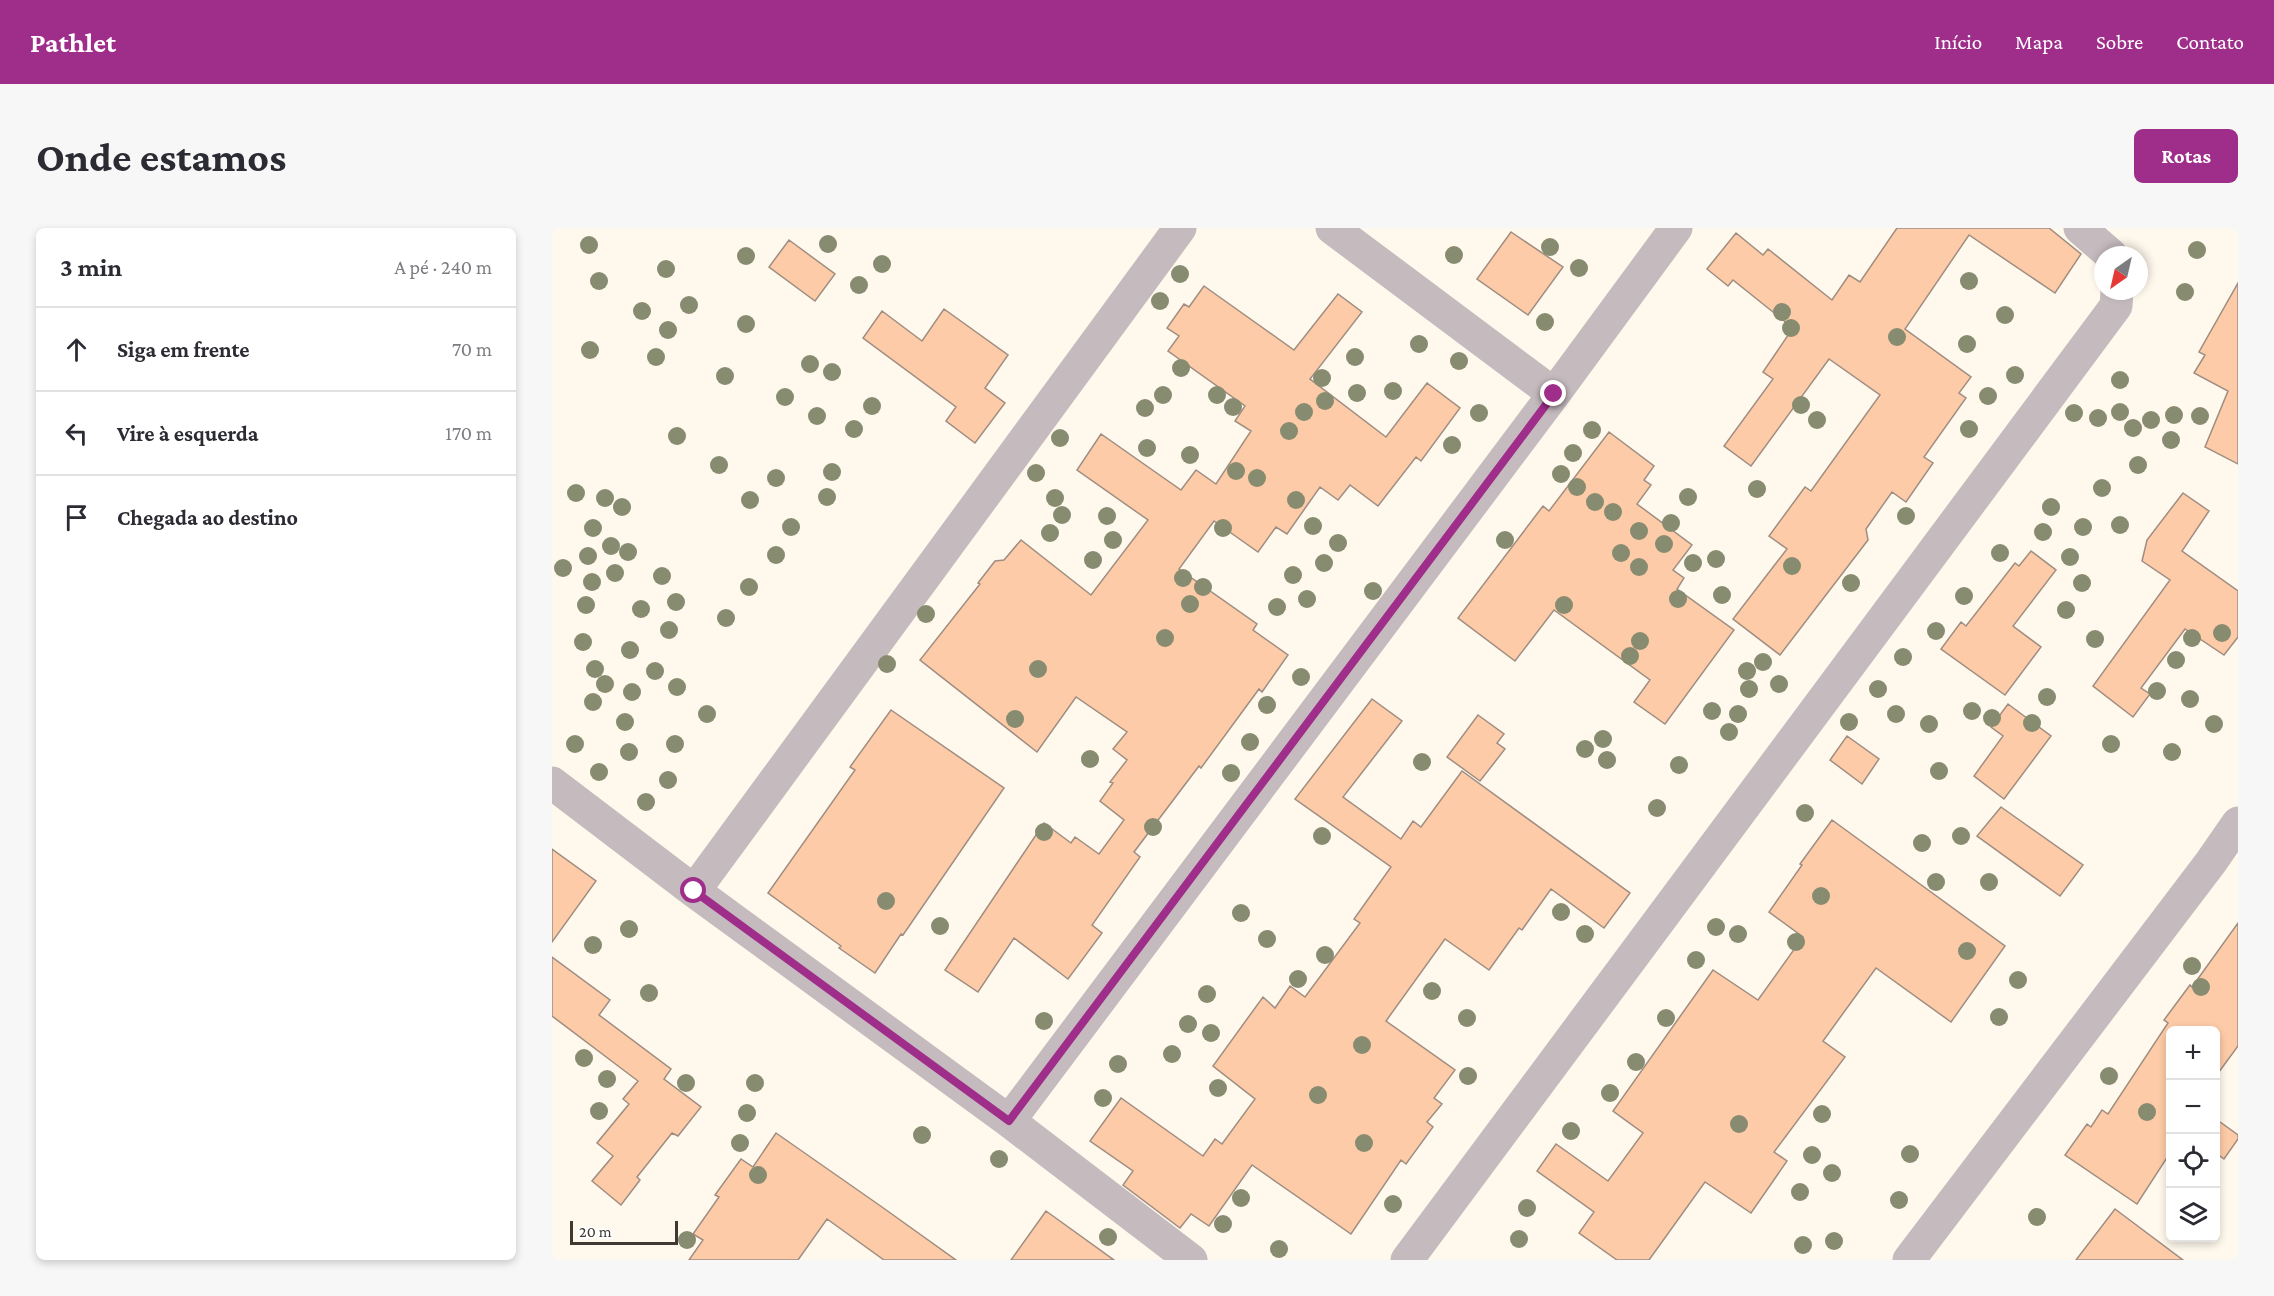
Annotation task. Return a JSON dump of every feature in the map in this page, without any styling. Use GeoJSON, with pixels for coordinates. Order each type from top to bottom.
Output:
{"type":"FeatureCollection","features":[{"type":"Feature","properties":{"kind":"street"},"geometry":{"type":"LineString","coordinates":[[694,891],[1180,228]]}},
{"type":"Feature","properties":{"kind":"street"},"geometry":{"type":"LineString","coordinates":[[1332,228],[1554,394]]}},
{"type":"Feature","properties":{"kind":"street"},"geometry":{"type":"LineString","coordinates":[[1009,1121],[1676,228]]}},
{"type":"Feature","properties":{"kind":"street"},"geometry":{"type":"LineString","coordinates":[[2080,228],[2101,246]]}},
{"type":"Feature","properties":{"kind":"street"},"geometry":{"type":"LineString","coordinates":[[1407,1260],[2116,306],[2116,300]]}},
{"type":"Feature","properties":{"kind":"street"},"geometry":{"type":"LineString","coordinates":[[552,783],[694,891],[1009,1121],[1191,1260]]}},
{"type":"Feature","properties":{"kind":"street"},"geometry":{"type":"LineString","coordinates":[[1909,1260],[2211,862],[2238,823]]}},
{"type":"Feature","properties":{"kind":"building"},"geometry":{"type":"Polygon","coordinates":[[[1897,228],[2049,228],[2081,254],[2055,293],[1969,235],[1905,329],[1971,377],[1959,393],[1966,398],[1924,457],[1933,463],[1906,502],[1892,492],[1866,529],[1868,540],[1780,655],[1733,619],[1787,549],[1769,536],[1805,487],[1811,491],[1880,395],[1829,359],[1751,466],[1724,446],[1773,379],[1763,372],[1793,328],[1733,280],[1728,286],[1707,269],[1736,233],[1763,255],[1768,249],[1832,300],[1849,275],[1860,282],[1897,228]]]}},
{"type":"Feature","properties":{"kind":"building"},"geometry":{"type":"Polygon","coordinates":[[[1511,232],[1563,267],[1528,315],[1477,279],[1511,232]]]}},
{"type":"Feature","properties":{"kind":"building"},"geometry":{"type":"Polygon","coordinates":[[[789,240],[835,274],[815,301],[769,267],[789,240]]]}},
{"type":"Feature","properties":{"kind":"building"},"geometry":{"type":"Polygon","coordinates":[[[2238,283],[2238,464],[2205,447],[2228,391],[2194,373],[2205,355],[2199,352],[2238,283]]]}},
{"type":"Feature","properties":{"kind":"building"},"geometry":{"type":"Polygon","coordinates":[[[1204,286],[1294,350],[1338,294],[1362,312],[1310,379],[1386,437],[1427,383],[1460,408],[1421,461],[1416,457],[1378,506],[1350,485],[1338,500],[1320,487],[1287,534],[1276,527],[1258,552],[1214,521],[1179,569],[1257,624],[1253,630],[1288,655],[1262,692],[1259,689],[1201,768],[1199,766],[1134,852],[1140,857],[1092,925],[1102,933],[1068,979],[1014,938],[978,992],[945,970],[1044,823],[1071,843],[1075,837],[1099,854],[1124,820],[1100,801],[1113,783],[1110,782],[1127,760],[1113,749],[1127,732],[1076,697],[1037,752],[920,660],[980,584],[978,583],[995,561],[1004,560],[1021,540],[1091,595],[1148,520],[1077,470],[1101,434],[1181,490],[1196,470],[1216,484],[1251,431],[1235,421],[1245,406],[1168,351],[1179,336],[1167,328],[1184,304],[1189,307],[1204,286]]]}},
{"type":"Feature","properties":{"kind":"building"},"geometry":{"type":"Polygon","coordinates":[[[944,309],[1008,355],[985,388],[1005,403],[975,443],[946,421],[956,407],[863,338],[882,311],[922,341],[944,309]]]}},
{"type":"Feature","properties":{"kind":"building"},"geometry":{"type":"Polygon","coordinates":[[[1609,432],[1654,466],[1644,480],[1651,485],[1637,504],[1692,545],[1673,570],[1684,578],[1677,589],[1734,630],[1665,724],[1634,702],[1650,680],[1554,610],[1515,661],[1458,618],[1543,506],[1549,511],[1609,432]]]}},
{"type":"Feature","properties":{"kind":"building"},"geometry":{"type":"Polygon","coordinates":[[[2183,493],[2209,511],[2182,551],[2238,591],[2238,637],[2224,655],[2185,629],[2141,688],[2150,694],[2133,717],[2093,686],[2170,580],[2142,561],[2147,540],[2183,493]]]}},
{"type":"Feature","properties":{"kind":"building"},"geometry":{"type":"Polygon","coordinates":[[[2031,551],[2056,570],[2013,626],[2041,647],[2005,695],[1941,649],[1961,622],[1966,626],[2015,563],[2019,566],[2031,551]]]}},
{"type":"Feature","properties":{"kind":"building"},"geometry":{"type":"Polygon","coordinates":[[[1372,699],[1402,721],[1343,797],[1401,839],[1413,821],[1421,827],[1462,771],[1630,893],[1604,928],[1551,889],[1522,930],[1519,928],[1489,970],[1445,939],[1386,1021],[1455,1070],[1434,1098],[1442,1104],[1427,1122],[1433,1127],[1406,1164],[1401,1160],[1351,1234],[1252,1165],[1209,1226],[1191,1214],[1180,1228],[1123,1185],[1133,1171],[1090,1141],[1121,1098],[1203,1156],[1215,1139],[1222,1144],[1255,1099],[1213,1066],[1263,997],[1275,1008],[1290,986],[1305,997],[1360,923],[1354,919],[1391,867],[1295,799],[1372,699]]]}},
{"type":"Feature","properties":{"kind":"building"},"geometry":{"type":"Polygon","coordinates":[[[2008,704],[2051,736],[2004,799],[1974,776],[2003,736],[1991,727],[2008,704]]]}},
{"type":"Feature","properties":{"kind":"building"},"geometry":{"type":"Polygon","coordinates":[[[891,710],[1004,788],[875,973],[768,893],[855,770],[850,767],[891,710]]]}},
{"type":"Feature","properties":{"kind":"building"},"geometry":{"type":"Polygon","coordinates":[[[1478,715],[1504,734],[1497,743],[1505,749],[1480,781],[1447,757],[1478,715]]]}},
{"type":"Feature","properties":{"kind":"building"},"geometry":{"type":"Polygon","coordinates":[[[1847,736],[1879,759],[1862,784],[1830,760],[1847,736]]]}},
{"type":"Feature","properties":{"kind":"building"},"geometry":{"type":"Polygon","coordinates":[[[2001,807],[2083,865],[2060,896],[1977,836],[2001,807]]]}},
{"type":"Feature","properties":{"kind":"building"},"geometry":{"type":"Polygon","coordinates":[[[1832,820],[2005,946],[1951,1022],[1876,968],[1823,1041],[1845,1057],[1774,1152],[1787,1161],[1751,1213],[1705,1182],[1649,1260],[1617,1260],[1579,1233],[1594,1212],[1537,1171],[1556,1144],[1608,1181],[1643,1133],[1613,1111],[1713,970],[1758,1000],[1803,937],[1769,912],[1832,820]]]}},
{"type":"Feature","properties":{"kind":"building"},"geometry":{"type":"Polygon","coordinates":[[[552,849],[596,881],[552,942],[552,849]]]}},
{"type":"Feature","properties":{"kind":"building"},"geometry":{"type":"Polygon","coordinates":[[[2238,923],[2238,1046],[2220,1071],[2220,1026],[2166,1026],[2168,1023],[2164,1020],[2190,985],[2192,987],[2238,923]]]}},
{"type":"Feature","properties":{"kind":"building"},"geometry":{"type":"Polygon","coordinates":[[[552,957],[610,1000],[599,1015],[671,1069],[664,1079],[701,1107],[678,1136],[672,1133],[637,1177],[640,1180],[621,1205],[592,1181],[613,1156],[597,1143],[629,1104],[623,1099],[638,1081],[552,1016],[552,957]]]}},
{"type":"Feature","properties":{"kind":"building"},"geometry":{"type":"Polygon","coordinates":[[[2166,1026],[2166,1159],[2137,1204],[2065,1155],[2087,1124],[2091,1127],[2102,1110],[2108,1114],[2166,1026]]]}},
{"type":"Feature","properties":{"kind":"building"},"geometry":{"type":"Polygon","coordinates":[[[2220,1122],[2238,1135],[2238,1139],[2224,1159],[2220,1156],[2220,1122]]]}},
{"type":"Feature","properties":{"kind":"building"},"geometry":{"type":"Polygon","coordinates":[[[776,1133],[956,1260],[884,1260],[827,1219],[798,1260],[689,1260],[703,1240],[693,1234],[719,1197],[715,1195],[741,1159],[753,1167],[776,1133]]]}},
{"type":"Feature","properties":{"kind":"building"},"geometry":{"type":"Polygon","coordinates":[[[2115,1209],[2183,1260],[2076,1260],[2115,1209]]]}},
{"type":"Feature","properties":{"kind":"building"},"geometry":{"type":"Polygon","coordinates":[[[1046,1211],[1114,1260],[1011,1260],[1046,1211]]]}},
{"type":"Feature","properties":{"kind":"route"},"geometry":{"type":"LineString","coordinates":[[694,891],[1009,1121],[1554,394]]}}]}
